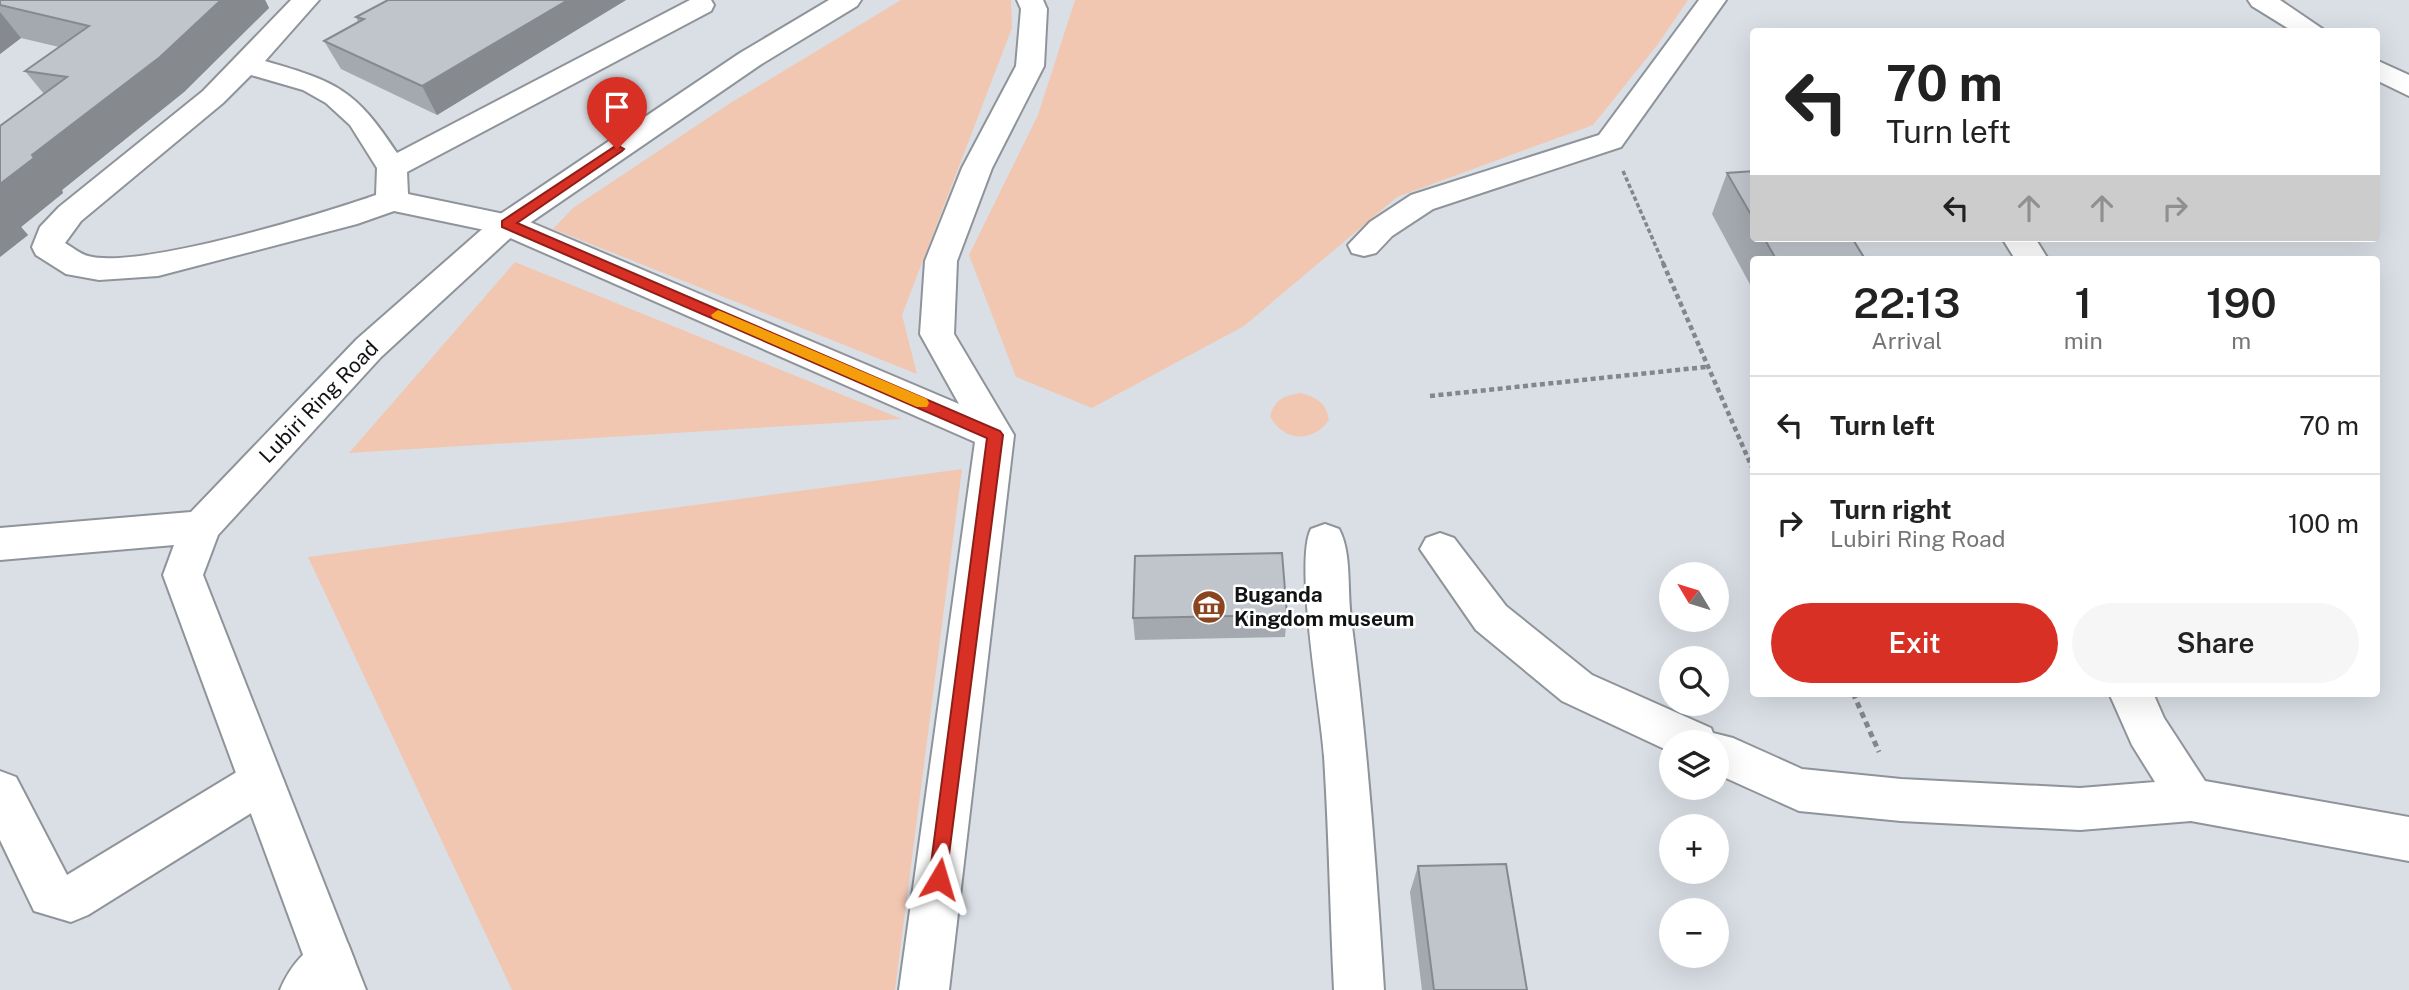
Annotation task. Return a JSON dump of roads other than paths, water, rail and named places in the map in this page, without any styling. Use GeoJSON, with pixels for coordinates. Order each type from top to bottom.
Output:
{"type":"FeatureCollection","features":[{"type":"Feature","properties":{"kind":"street"},"geometry":{"type":"LineString","coordinates":[[306,0],[213,97],[69,214],[51,234],[48,247],[78,265],[89,267],[158,265],[346,217],[392,201],[507,224],[995,435]]}},
{"type":"Feature","properties":{"kind":"street","name":"Lubiri Ring Road"},"geometry":{"type":"LineString","coordinates":[[325,981],[261,782],[183,575],[201,527],[369,348],[507,224],[750,59],[848,0]]}},
{"type":"Feature","properties":{"kind":"street"},"geometry":{"type":"LineString","coordinates":[[924,990],[995,435],[937,334],[941,261],[977,168],[1030,66],[1034,9],[1030,0]]}},
{"type":"Feature","properties":{"kind":"street"},"geometry":{"type":"LineString","coordinates":[[1364,245],[1381,229],[1422,202],[1610,141],[1713,0]]}},
{"type":"Feature","properties":{"kind":"street"},"geometry":{"type":"LineString","coordinates":[[2261,0],[2307,28]]}},
{"type":"Feature","properties":{"kind":"street"},"geometry":{"type":"LineString","coordinates":[[392,168],[701,5]]}},
{"type":"Feature","properties":{"kind":"street"},"geometry":{"type":"LineString","coordinates":[[246,65],[313,84],[336,97],[361,120],[392,168],[392,201]]}},
{"type":"Feature","properties":{"kind":"street"},"geometry":{"type":"LineString","coordinates":[[2380,70],[2409,87]]}},
{"type":"Feature","properties":{"kind":"street"},"geometry":{"type":"LineString","coordinates":[[0,544],[201,527]]}},
{"type":"Feature","properties":{"kind":"street"},"geometry":{"type":"LineString","coordinates":[[1325,540],[1327,591],[1346,755],[1359,990]]}},
{"type":"Feature","properties":{"kind":"street"},"geometry":{"type":"LineString","coordinates":[[1440,549],[1492,618],[1577,688],[1669,730]]}},
{"type":"Feature","properties":{"kind":"street"},"geometry":{"type":"LineString","coordinates":[[2132,697],[2148,732],[2191,800]]}},
{"type":"Feature","properties":{"kind":"street"},"geometry":{"type":"LineString","coordinates":[[1729,758],[1798,790],[1901,800],[2080,809],[2191,800],[2409,839]]}},
{"type":"Feature","properties":{"kind":"street"},"geometry":{"type":"LineString","coordinates":[[0,792],[51,895],[71,899],[261,782]]}},
{"type":"Feature","properties":{"kind":"place","name":"Buganda Kingdom museum"},"geometry":{"type":"Point","coordinates":[1209,607]}}]}
